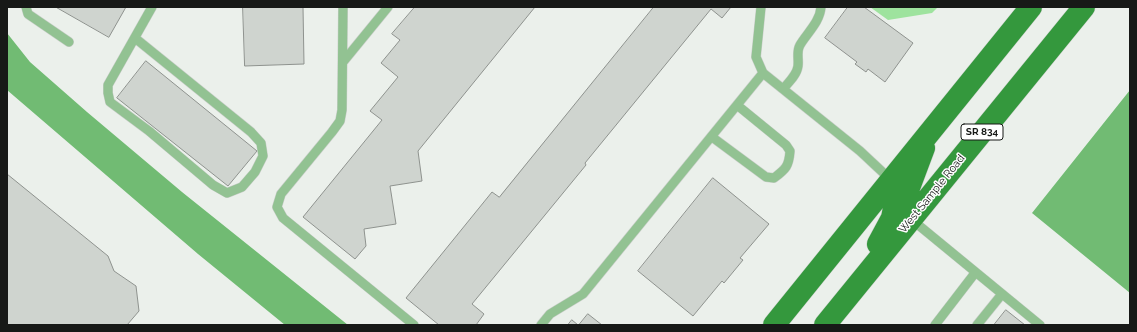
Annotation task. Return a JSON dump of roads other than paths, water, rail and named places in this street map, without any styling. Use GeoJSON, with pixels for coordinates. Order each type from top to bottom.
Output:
{"type":"FeatureCollection","features":[{"type":"Feature","properties":{"kind":"main road"},"geometry":{"type":"LineString","coordinates":[[774,325],[1031,7]]}},
{"type":"Feature","properties":{"kind":"main road","name":"West Sample Road"},"geometry":{"type":"LineString","coordinates":[[825,325],[1084,7]]}},
{"type":"Feature","properties":{"kind":"main road"},"geometry":{"type":"LineString","coordinates":[[911,219],[907,204],[909,188],[930,132]]}},
{"type":"Feature","properties":{"kind":"main road"},"geometry":{"type":"LineString","coordinates":[[850,293],[892,218],[895,203],[892,180]]}},
{"type":"Feature","properties":{"kind":"lane"},"geometry":{"type":"LineString","coordinates":[[26,7],[28,14],[69,42]]}},
{"type":"Feature","properties":{"kind":"lane"},"geometry":{"type":"LineString","coordinates":[[135,38],[251,132],[261,143],[263,156],[255,172],[242,187],[227,193],[213,185],[110,102],[108,85],[152,7]]}},
{"type":"Feature","properties":{"kind":"lane"},"geometry":{"type":"LineString","coordinates":[[343,7],[342,110],[340,121],[281,194],[277,207],[283,218],[414,325]]}},
{"type":"Feature","properties":{"kind":"lane"},"geometry":{"type":"LineString","coordinates":[[343,62],[388,7]]}},
{"type":"Feature","properties":{"kind":"lane"},"geometry":{"type":"LineString","coordinates":[[761,7],[756,57],[763,73],[860,151],[892,180]]}},
{"type":"Feature","properties":{"kind":"lane"},"geometry":{"type":"LineString","coordinates":[[783,89],[797,71],[798,51],[800,45],[812,29],[821,7]]}},
{"type":"Feature","properties":{"kind":"lane"},"geometry":{"type":"LineString","coordinates":[[541,325],[550,314],[583,294],[763,73]]}},
{"type":"Feature","properties":{"kind":"lane"},"geometry":{"type":"LineString","coordinates":[[712,137],[766,177],[774,178],[786,169],[789,162],[790,151],[786,144],[737,105]]}},
{"type":"Feature","properties":{"kind":"lane"},"geometry":{"type":"LineString","coordinates":[[911,219],[1040,325]]}},
{"type":"Feature","properties":{"kind":"lane"},"geometry":{"type":"LineString","coordinates":[[935,325],[975,273]]}},
{"type":"Feature","properties":{"kind":"lane"},"geometry":{"type":"LineString","coordinates":[[977,325],[1002,294]]}}]}
